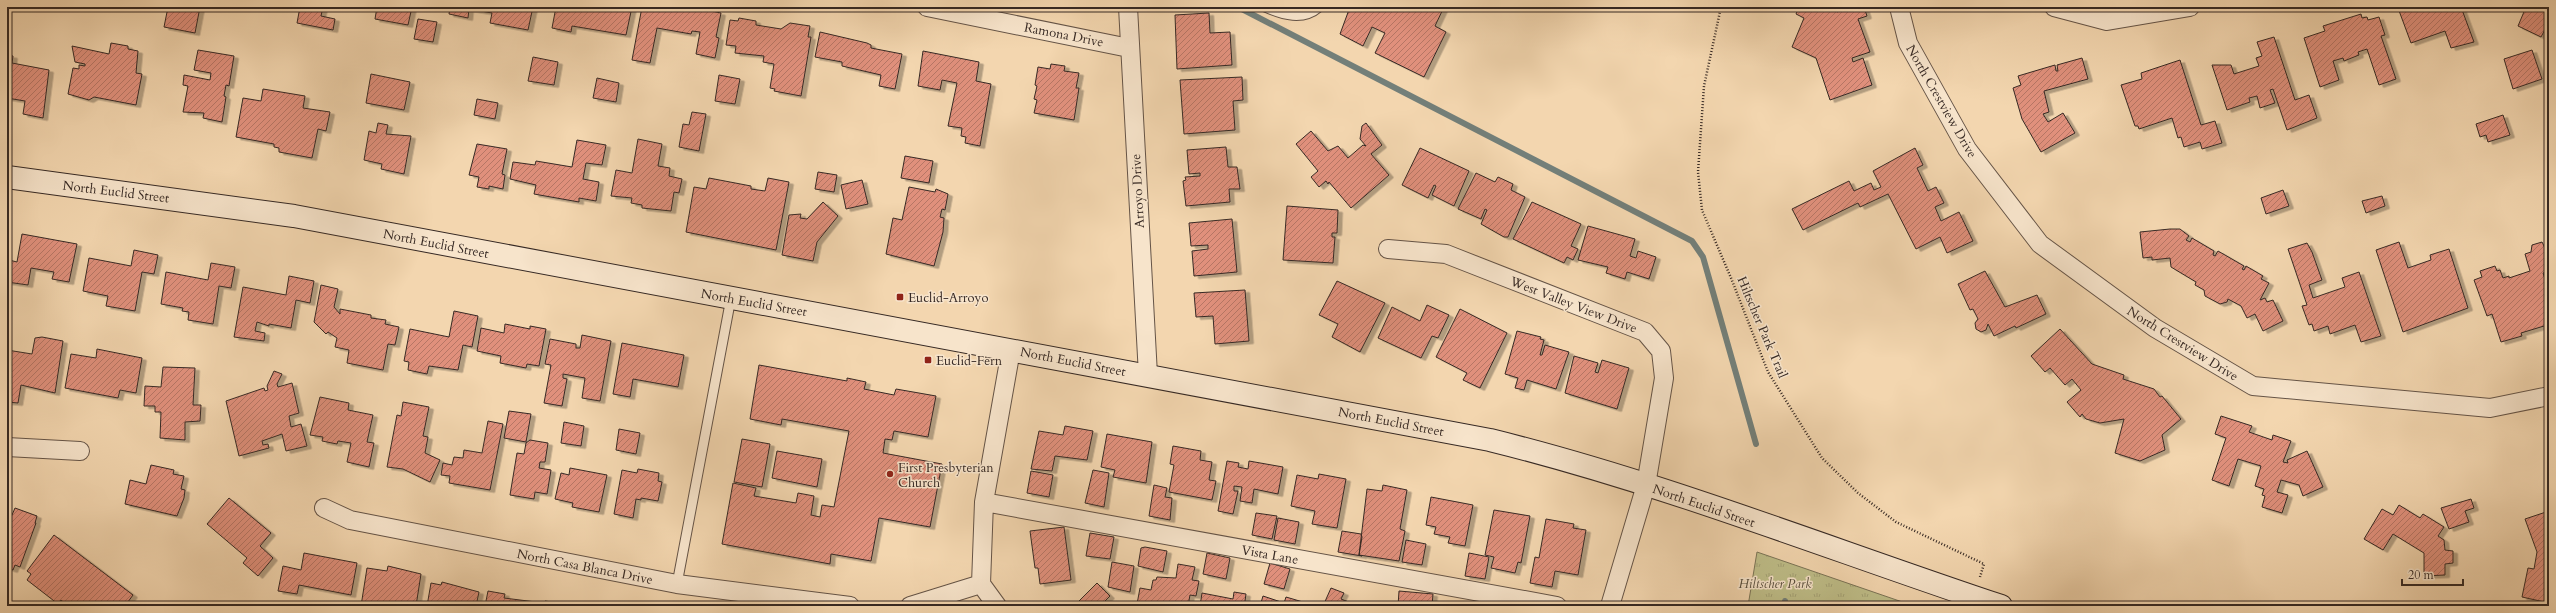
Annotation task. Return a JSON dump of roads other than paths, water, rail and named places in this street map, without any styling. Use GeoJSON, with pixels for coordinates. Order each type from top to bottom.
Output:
{"type":"FeatureCollection","features":[{"type":"Feature","properties":{"kind":"main road","name":"North Euclid Street"},"geometry":{"type":"LineString","coordinates":[[7,177],[294,216],[1490,440],[1543,453],[1646,485],[2001,606]]}},
{"type":"Feature","properties":{"kind":"street","name":"Ramona Drive"},"geometry":{"type":"LineString","coordinates":[[927,7],[1129,48]]}},
{"type":"Feature","properties":{"kind":"street","name":"Arroyo Drive"},"geometry":{"type":"LineString","coordinates":[[1128,7],[1129,48],[1148,375]]}},
{"type":"Feature","properties":{"kind":"street","name":"North Crestview Drive"},"geometry":{"type":"LineString","coordinates":[[1899,7],[1908,43],[1967,149],[2040,244],[2161,332],[2253,386],[2490,408],[2549,396]]}},
{"type":"Feature","properties":{"kind":"street"},"geometry":{"type":"LineString","coordinates":[[2054,7],[2107,21],[2190,7]]}},
{"type":"Feature","properties":{"kind":"street","name":"West Valley View Drive"},"geometry":{"type":"LineString","coordinates":[[1388,248],[1446,254],[1645,332],[1661,351],[1664,378],[1646,485],[1610,606]]}},
{"type":"Feature","properties":{"kind":"street"},"geometry":{"type":"LineString","coordinates":[[997,606],[981,584],[984,502],[1011,350]]}},
{"type":"Feature","properties":{"kind":"street"},"geometry":{"type":"LineString","coordinates":[[7,448],[80,451]]}},
{"type":"Feature","properties":{"kind":"street","name":"Vista Lane"},"geometry":{"type":"LineString","coordinates":[[984,502],[1557,606]]}},
{"type":"Feature","properties":{"kind":"street","name":"North Casa Blanca Drive"},"geometry":{"type":"LineString","coordinates":[[324,508],[350,520],[676,584],[850,606]]}},
{"type":"Feature","properties":{"kind":"street"},"geometry":{"type":"LineString","coordinates":[[910,606],[981,584]]}},
{"type":"Feature","properties":{"kind":"lane"},"geometry":{"type":"LineString","coordinates":[[1265,7],[1289,15],[1311,14],[1319,7]]}},
{"type":"Feature","properties":{"kind":"lane"},"geometry":{"type":"LineString","coordinates":[[676,584],[731,298]]}},
{"type":"Feature","properties":{"kind":"waterway"},"geometry":{"type":"LineString","coordinates":[[1238,7],[1692,241],[1703,257],[1756,444]]}},
{"type":"Feature","properties":{"kind":"waterway"},"geometry":{"type":"LineString","coordinates":[[1784,606],[1785,601]]}},
{"type":"Feature","properties":{"kind":"place","name":"Euclid-Arroyo"},"geometry":{"type":"Point","coordinates":[900,297]}},
{"type":"Feature","properties":{"kind":"place","name":"Euclid-Fern"},"geometry":{"type":"Point","coordinates":[928,360]}},
{"type":"Feature","properties":{"kind":"place","name":"First Presbyterian Church"},"geometry":{"type":"Point","coordinates":[890,474]}},
{"type":"Feature","properties":{"kind":"park label","name":"Hiltscher Park"},"geometry":{"type":"Point","coordinates":[1775,583]}}]}
